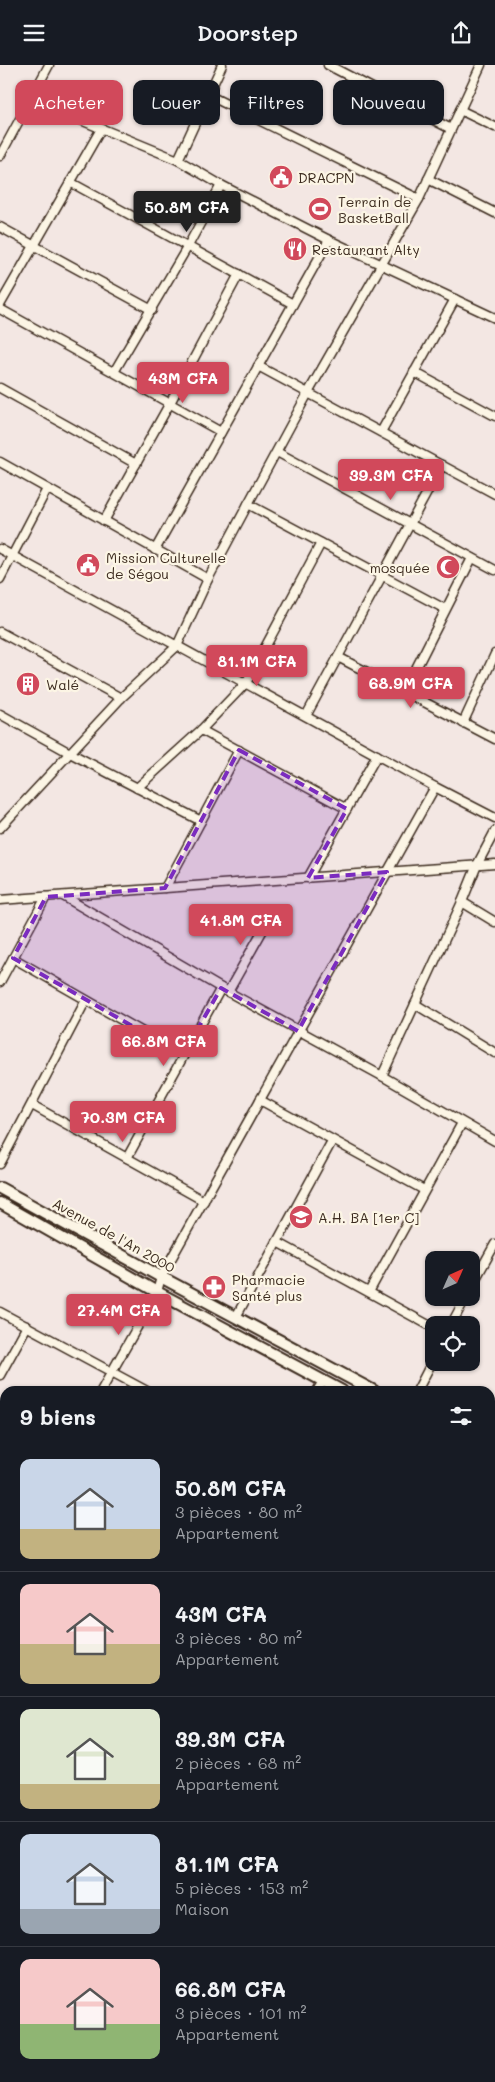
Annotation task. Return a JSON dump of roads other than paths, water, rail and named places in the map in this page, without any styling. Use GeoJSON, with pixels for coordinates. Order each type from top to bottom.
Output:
{"type":"FeatureCollection","features":[{"type":"Feature","properties":{"kind":"main road","name":"Avenue de l'An 2000"},"geometry":{"type":"LineString","coordinates":[[0,1188],[365,1386]]}},
{"type":"Feature","properties":{"kind":"main road","name":"Avenue de l'An 2000"},"geometry":{"type":"LineString","coordinates":[[0,1203],[157,1292],[332,1386]]}},
{"type":"Feature","properties":{"kind":"street"},"geometry":{"type":"LineString","coordinates":[[42,80],[49,65]]}},
{"type":"Feature","properties":{"kind":"street"},"geometry":{"type":"LineString","coordinates":[[215,80],[222,65]]}},
{"type":"Feature","properties":{"kind":"street"},"geometry":{"type":"LineString","coordinates":[[328,65],[451,129]]}},
{"type":"Feature","properties":{"kind":"street"},"geometry":{"type":"LineString","coordinates":[[0,829],[121,698],[178,646],[208,579],[308,393],[383,265],[419,199],[481,65]]}},
{"type":"Feature","properties":{"kind":"street"},"geometry":{"type":"LineString","coordinates":[[220,101],[419,199]]}},
{"type":"Feature","properties":{"kind":"street"},"geometry":{"type":"LineString","coordinates":[[460,110],[495,127]]}},
{"type":"Feature","properties":{"kind":"street"},"geometry":{"type":"LineString","coordinates":[[0,156],[18,125]]}},
{"type":"Feature","properties":{"kind":"street"},"geometry":{"type":"LineString","coordinates":[[91,125],[178,160],[221,185],[329,240],[495,318]]}},
{"type":"Feature","properties":{"kind":"street"},"geometry":{"type":"LineString","coordinates":[[178,160],[194,125]]}},
{"type":"Feature","properties":{"kind":"street"},"geometry":{"type":"LineString","coordinates":[[101,129],[0,307],[221,432]]}},
{"type":"Feature","properties":{"kind":"street"},"geometry":{"type":"LineString","coordinates":[[428,179],[495,213]]}},
{"type":"Feature","properties":{"kind":"street"},"geometry":{"type":"LineString","coordinates":[[70,182],[293,303]]}},
{"type":"Feature","properties":{"kind":"street"},"geometry":{"type":"LineString","coordinates":[[114,372],[152,310],[221,185]]}},
{"type":"Feature","properties":{"kind":"street"},"geometry":{"type":"LineString","coordinates":[[0,227],[152,310]]}},
{"type":"Feature","properties":{"kind":"street"},"geometry":{"type":"LineString","coordinates":[[155,550],[329,240]]}},
{"type":"Feature","properties":{"kind":"street"},"geometry":{"type":"LineString","coordinates":[[104,521],[170,403],[239,273]]}},
{"type":"Feature","properties":{"kind":"street"},"geometry":{"type":"LineString","coordinates":[[380,432],[455,299]]}},
{"type":"Feature","properties":{"kind":"street"},"geometry":{"type":"LineString","coordinates":[[258,366],[495,494]]}},
{"type":"Feature","properties":{"kind":"street"},"geometry":{"type":"LineString","coordinates":[[414,372],[495,416]]}},
{"type":"Feature","properties":{"kind":"street"},"geometry":{"type":"LineString","coordinates":[[0,388],[136,464]]}},
{"type":"Feature","properties":{"kind":"street"},"geometry":{"type":"LineString","coordinates":[[277,452],[495,570]]}},
{"type":"Feature","properties":{"kind":"street"},"geometry":{"type":"LineString","coordinates":[[0,462],[208,579]]}},
{"type":"Feature","properties":{"kind":"street"},"geometry":{"type":"LineString","coordinates":[[306,716],[442,465]]}},
{"type":"Feature","properties":{"kind":"street"},"geometry":{"type":"LineString","coordinates":[[0,579],[47,489]]}},
{"type":"Feature","properties":{"kind":"street"},"geometry":{"type":"LineString","coordinates":[[248,505],[445,609]]}},
{"type":"Feature","properties":{"kind":"street"},"geometry":{"type":"LineString","coordinates":[[137,788],[201,729],[246,683],[321,543]]}},
{"type":"Feature","properties":{"kind":"street"},"geometry":{"type":"LineString","coordinates":[[0,549],[434,787],[495,818]]}},
{"type":"Feature","properties":{"kind":"street"},"geometry":{"type":"LineString","coordinates":[[404,692],[472,557]]}},
{"type":"Feature","properties":{"kind":"street"},"geometry":{"type":"LineString","coordinates":[[0,632],[121,698]]}},
{"type":"Feature","properties":{"kind":"street"},"geometry":{"type":"LineString","coordinates":[[463,723],[495,654]]}},
{"type":"Feature","properties":{"kind":"street"},"geometry":{"type":"LineString","coordinates":[[338,657],[495,739]]}},
{"type":"Feature","properties":{"kind":"street"},"geometry":{"type":"LineString","coordinates":[[0,714],[70,753],[201,821]]}},
{"type":"Feature","properties":{"kind":"street"},"geometry":{"type":"LineString","coordinates":[[201,729],[347,809]]}},
{"type":"Feature","properties":{"kind":"street"},"geometry":{"type":"LineString","coordinates":[[165,888],[239,750]]}},
{"type":"Feature","properties":{"kind":"street"},"geometry":{"type":"LineString","coordinates":[[308,878],[378,755]]}},
{"type":"Feature","properties":{"kind":"street"},"geometry":{"type":"LineString","coordinates":[[104,1386],[157,1292],[161,1277],[434,787]]}},
{"type":"Feature","properties":{"kind":"street"},"geometry":{"type":"LineString","coordinates":[[382,1076],[495,831]]}},
{"type":"Feature","properties":{"kind":"street"},"geometry":{"type":"LineString","coordinates":[[0,900],[495,864]]}},
{"type":"Feature","properties":{"kind":"street"},"geometry":{"type":"LineString","coordinates":[[63,896],[224,990],[382,1076],[495,1141]]}},
{"type":"Feature","properties":{"kind":"street"},"geometry":{"type":"LineString","coordinates":[[0,982],[46,897]]}},
{"type":"Feature","properties":{"kind":"street"},"geometry":{"type":"LineString","coordinates":[[462,902],[495,922]]}},
{"type":"Feature","properties":{"kind":"street"},"geometry":{"type":"LineString","coordinates":[[127,1158],[183,1055],[273,912]]}},
{"type":"Feature","properties":{"kind":"street"},"geometry":{"type":"LineString","coordinates":[[13,958],[183,1055]]}},
{"type":"Feature","properties":{"kind":"street"},"geometry":{"type":"LineString","coordinates":[[0,1164],[86,1000]]}},
{"type":"Feature","properties":{"kind":"street"},"geometry":{"type":"LineString","coordinates":[[415,1005],[495,1053]]}},
{"type":"Feature","properties":{"kind":"street"},"geometry":{"type":"LineString","coordinates":[[260,1100],[424,1190]]}},
{"type":"Feature","properties":{"kind":"street"},"geometry":{"type":"LineString","coordinates":[[32,1105],[204,1201]]}},
{"type":"Feature","properties":{"kind":"street"},"geometry":{"type":"LineString","coordinates":[[369,1292],[462,1123]]}},
{"type":"Feature","properties":{"kind":"street"},"geometry":{"type":"LineString","coordinates":[[236,1317],[332,1141]]}},
{"type":"Feature","properties":{"kind":"street"},"geometry":{"type":"LineString","coordinates":[[277,1241],[425,1323]]}},
{"type":"Feature","properties":{"kind":"street"},"geometry":{"type":"LineString","coordinates":[[480,1271],[495,1244]]}},
{"type":"Feature","properties":{"kind":"street"},"geometry":{"type":"LineString","coordinates":[[0,1312],[137,1386]]}},
{"type":"Feature","properties":{"kind":"street"},"geometry":{"type":"LineString","coordinates":[[0,1375],[27,1326]]}},
{"type":"Feature","properties":{"kind":"street"},"geometry":{"type":"LineString","coordinates":[[420,1386],[427,1371]]}},
{"type":"Feature","properties":{"kind":"street"},"geometry":{"type":"LineString","coordinates":[[320,1386],[322,1381]]}},
{"type":"Feature","properties":{"kind":"place","name":"DRACPN"},"geometry":{"type":"Point","coordinates":[281,177]}},
{"type":"Feature","properties":{"kind":"place","name":"Terrain de BasketBall"},"geometry":{"type":"Point","coordinates":[320,209]}},
{"type":"Feature","properties":{"kind":"place","name":"Restaurant Alty"},"geometry":{"type":"Point","coordinates":[295,249]}},
{"type":"Feature","properties":{"kind":"place","name":"Mission Culturelle de Ségou"},"geometry":{"type":"Point","coordinates":[88,565]}},
{"type":"Feature","properties":{"kind":"place","name":"mosquée"},"geometry":{"type":"Point","coordinates":[448,567]}},
{"type":"Feature","properties":{"kind":"place","name":"Walé"},"geometry":{"type":"Point","coordinates":[28,684]}},
{"type":"Feature","properties":{"kind":"place","name":"A.H. BA [1er C]"},"geometry":{"type":"Point","coordinates":[301,1217]}},
{"type":"Feature","properties":{"kind":"place","name":"Pharmacie Santé plus"},"geometry":{"type":"Point","coordinates":[214,1287]}}]}
